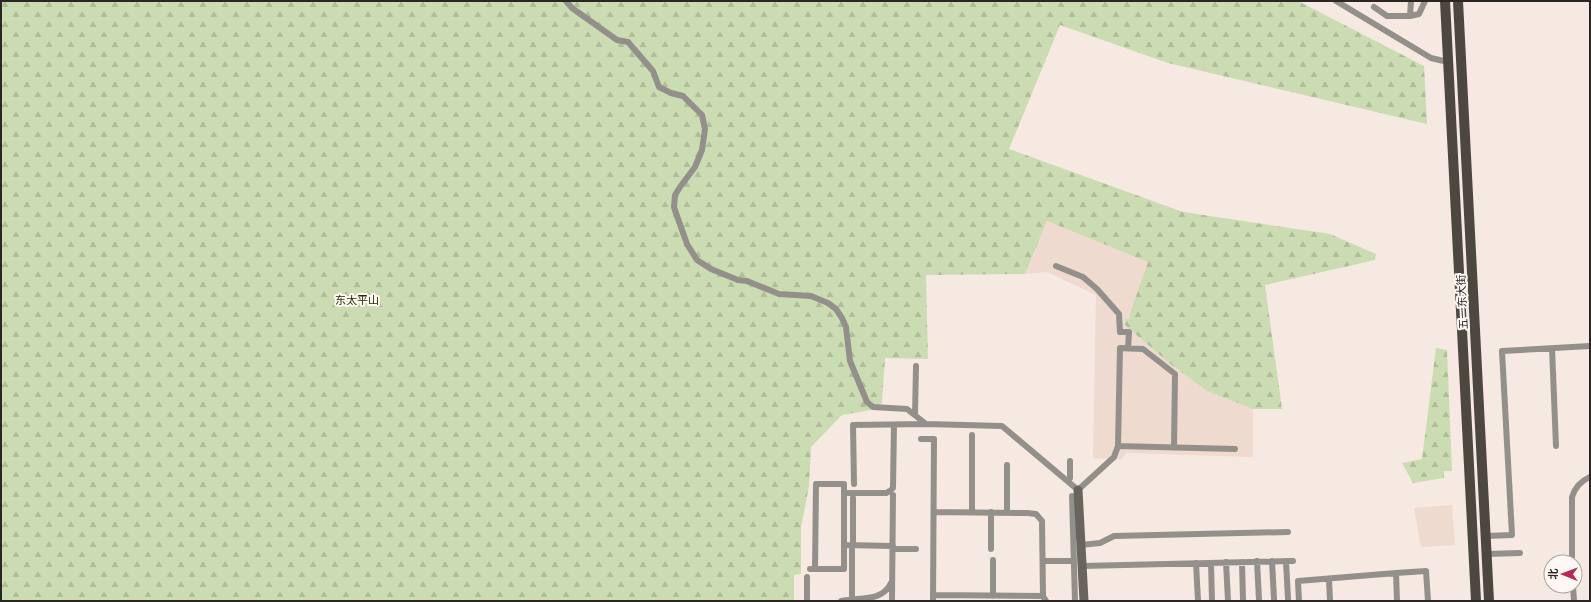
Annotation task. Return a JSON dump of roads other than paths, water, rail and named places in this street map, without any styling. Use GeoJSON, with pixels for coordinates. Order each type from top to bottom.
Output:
{"type":"FeatureCollection","features":[{"type":"Feature","properties":{"kind":"main road","name":"五一东大街"},"geometry":{"type":"LineString","coordinates":[[1445,1],[1476,601]]}},
{"type":"Feature","properties":{"kind":"main road","name":"五一东大街"},"geometry":{"type":"LineString","coordinates":[[1458,1],[1489,601]]}},
{"type":"Feature","properties":{"kind":"main road"},"geometry":{"type":"LineString","coordinates":[[1448,62],[1461,61]]}},
{"type":"Feature","properties":{"kind":"street"},"geometry":{"type":"LineString","coordinates":[[566,1],[572,8],[617,40],[628,42],[653,71],[659,86],[671,93],[683,96],[702,115],[706,129],[702,150],[695,167],[675,196],[674,207],[687,244],[696,260],[722,274],[738,280],[747,281],[780,294],[811,296],[828,303],[842,318],[849,344],[850,361],[865,398],[870,406],[907,409],[926,424]]}},
{"type":"Feature","properties":{"kind":"street"},"geometry":{"type":"LineString","coordinates":[[1336,1],[1431,58],[1448,62]]}},
{"type":"Feature","properties":{"kind":"street"},"geometry":{"type":"LineString","coordinates":[[1410,16],[1411,1]]}},
{"type":"Feature","properties":{"kind":"street"},"geometry":{"type":"LineString","coordinates":[[1374,7],[1388,16],[1410,16],[1419,14],[1425,1]]}},
{"type":"Feature","properties":{"kind":"street"},"geometry":{"type":"LineString","coordinates":[[1056,266],[1083,277],[1119,314],[1120,332],[1129,332],[1128,348]]}},
{"type":"Feature","properties":{"kind":"street"},"geometry":{"type":"LineString","coordinates":[[1486,536],[1512,535],[1502,351],[1590,346]]}},
{"type":"Feature","properties":{"kind":"street"},"geometry":{"type":"LineString","coordinates":[[1075,601],[1075,493],[1114,457],[1118,446],[1120,348],[1143,349],[1175,374],[1174,448]]}},
{"type":"Feature","properties":{"kind":"street"},"geometry":{"type":"LineString","coordinates":[[1552,348],[1556,446]]}},
{"type":"Feature","properties":{"kind":"street"},"geometry":{"type":"LineString","coordinates":[[915,415],[916,366]]}},
{"type":"Feature","properties":{"kind":"street"},"geometry":{"type":"LineString","coordinates":[[854,484],[853,425],[926,424],[1002,426],[1059,474],[1075,493],[1081,545],[1084,601]]}},
{"type":"Feature","properties":{"kind":"street"},"geometry":{"type":"LineString","coordinates":[[844,493],[886,492],[893,488],[894,425]]}},
{"type":"Feature","properties":{"kind":"street"},"geometry":{"type":"LineString","coordinates":[[972,435],[972,512]]}},
{"type":"Feature","properties":{"kind":"street"},"geometry":{"type":"LineString","coordinates":[[921,439],[934,439],[933,598],[993,596],[1013,599],[1044,599],[1042,521],[1040,517],[1033,513],[934,512]]}},
{"type":"Feature","properties":{"kind":"street"},"geometry":{"type":"LineString","coordinates":[[1118,446],[1235,449]]}},
{"type":"Feature","properties":{"kind":"street"},"geometry":{"type":"LineString","coordinates":[[1007,465],[1007,512]]}},
{"type":"Feature","properties":{"kind":"street"},"geometry":{"type":"LineString","coordinates":[[1059,474],[1070,465],[1070,478]]}},
{"type":"Feature","properties":{"kind":"street"},"geometry":{"type":"LineString","coordinates":[[1572,554],[1572,496],[1574,489],[1578,484],[1590,477]]}},
{"type":"Feature","properties":{"kind":"street"},"geometry":{"type":"LineString","coordinates":[[816,484],[844,484],[844,493],[844,570],[813,569],[816,484]]}},
{"type":"Feature","properties":{"kind":"street"},"geometry":{"type":"LineString","coordinates":[[892,599],[893,495]]}},
{"type":"Feature","properties":{"kind":"street"},"geometry":{"type":"LineString","coordinates":[[852,600],[853,498]]}},
{"type":"Feature","properties":{"kind":"street"},"geometry":{"type":"LineString","coordinates":[[991,512],[991,549]]}},
{"type":"Feature","properties":{"kind":"street"},"geometry":{"type":"LineString","coordinates":[[1081,545],[1100,543],[1114,536],[1288,532]]}},
{"type":"Feature","properties":{"kind":"street"},"geometry":{"type":"LineString","coordinates":[[844,545],[852,548],[893,547],[916,549]]}},
{"type":"Feature","properties":{"kind":"street"},"geometry":{"type":"LineString","coordinates":[[1487,554],[1520,553]]}},
{"type":"Feature","properties":{"kind":"street"},"geometry":{"type":"LineString","coordinates":[[993,560],[993,596]]}},
{"type":"Feature","properties":{"kind":"street"},"geometry":{"type":"LineString","coordinates":[[1043,561],[1074,561]]}},
{"type":"Feature","properties":{"kind":"street"},"geometry":{"type":"LineString","coordinates":[[1257,561],[1259,600]]}},
{"type":"Feature","properties":{"kind":"street"},"geometry":{"type":"LineString","coordinates":[[1272,561],[1274,600]]}},
{"type":"Feature","properties":{"kind":"street"},"geometry":{"type":"LineString","coordinates":[[1082,566],[1290,561],[1288,599]]}},
{"type":"Feature","properties":{"kind":"street"},"geometry":{"type":"LineString","coordinates":[[1226,562],[1228,601]]}},
{"type":"Feature","properties":{"kind":"street"},"geometry":{"type":"LineString","coordinates":[[1242,562],[1243,600]]}},
{"type":"Feature","properties":{"kind":"street"},"geometry":{"type":"LineString","coordinates":[[1196,563],[1198,601]]}},
{"type":"Feature","properties":{"kind":"street"},"geometry":{"type":"LineString","coordinates":[[1211,563],[1212,601]]}},
{"type":"Feature","properties":{"kind":"street"},"geometry":{"type":"LineString","coordinates":[[1299,601],[1298,581],[1426,571],[1428,601]]}},
{"type":"Feature","properties":{"kind":"street"},"geometry":{"type":"LineString","coordinates":[[1396,574],[1397,601]]}},
{"type":"Feature","properties":{"kind":"street"},"geometry":{"type":"LineString","coordinates":[[807,577],[807,601]]}},
{"type":"Feature","properties":{"kind":"street"},"geometry":{"type":"LineString","coordinates":[[1329,579],[1330,601]]}},
{"type":"Feature","properties":{"kind":"street"},"geometry":{"type":"LineString","coordinates":[[841,601],[878,599],[887,592],[892,580]]}},
{"type":"Feature","properties":{"kind":"park label","name":"东太平山"},"geometry":{"type":"Point","coordinates":[357,300]}}]}
